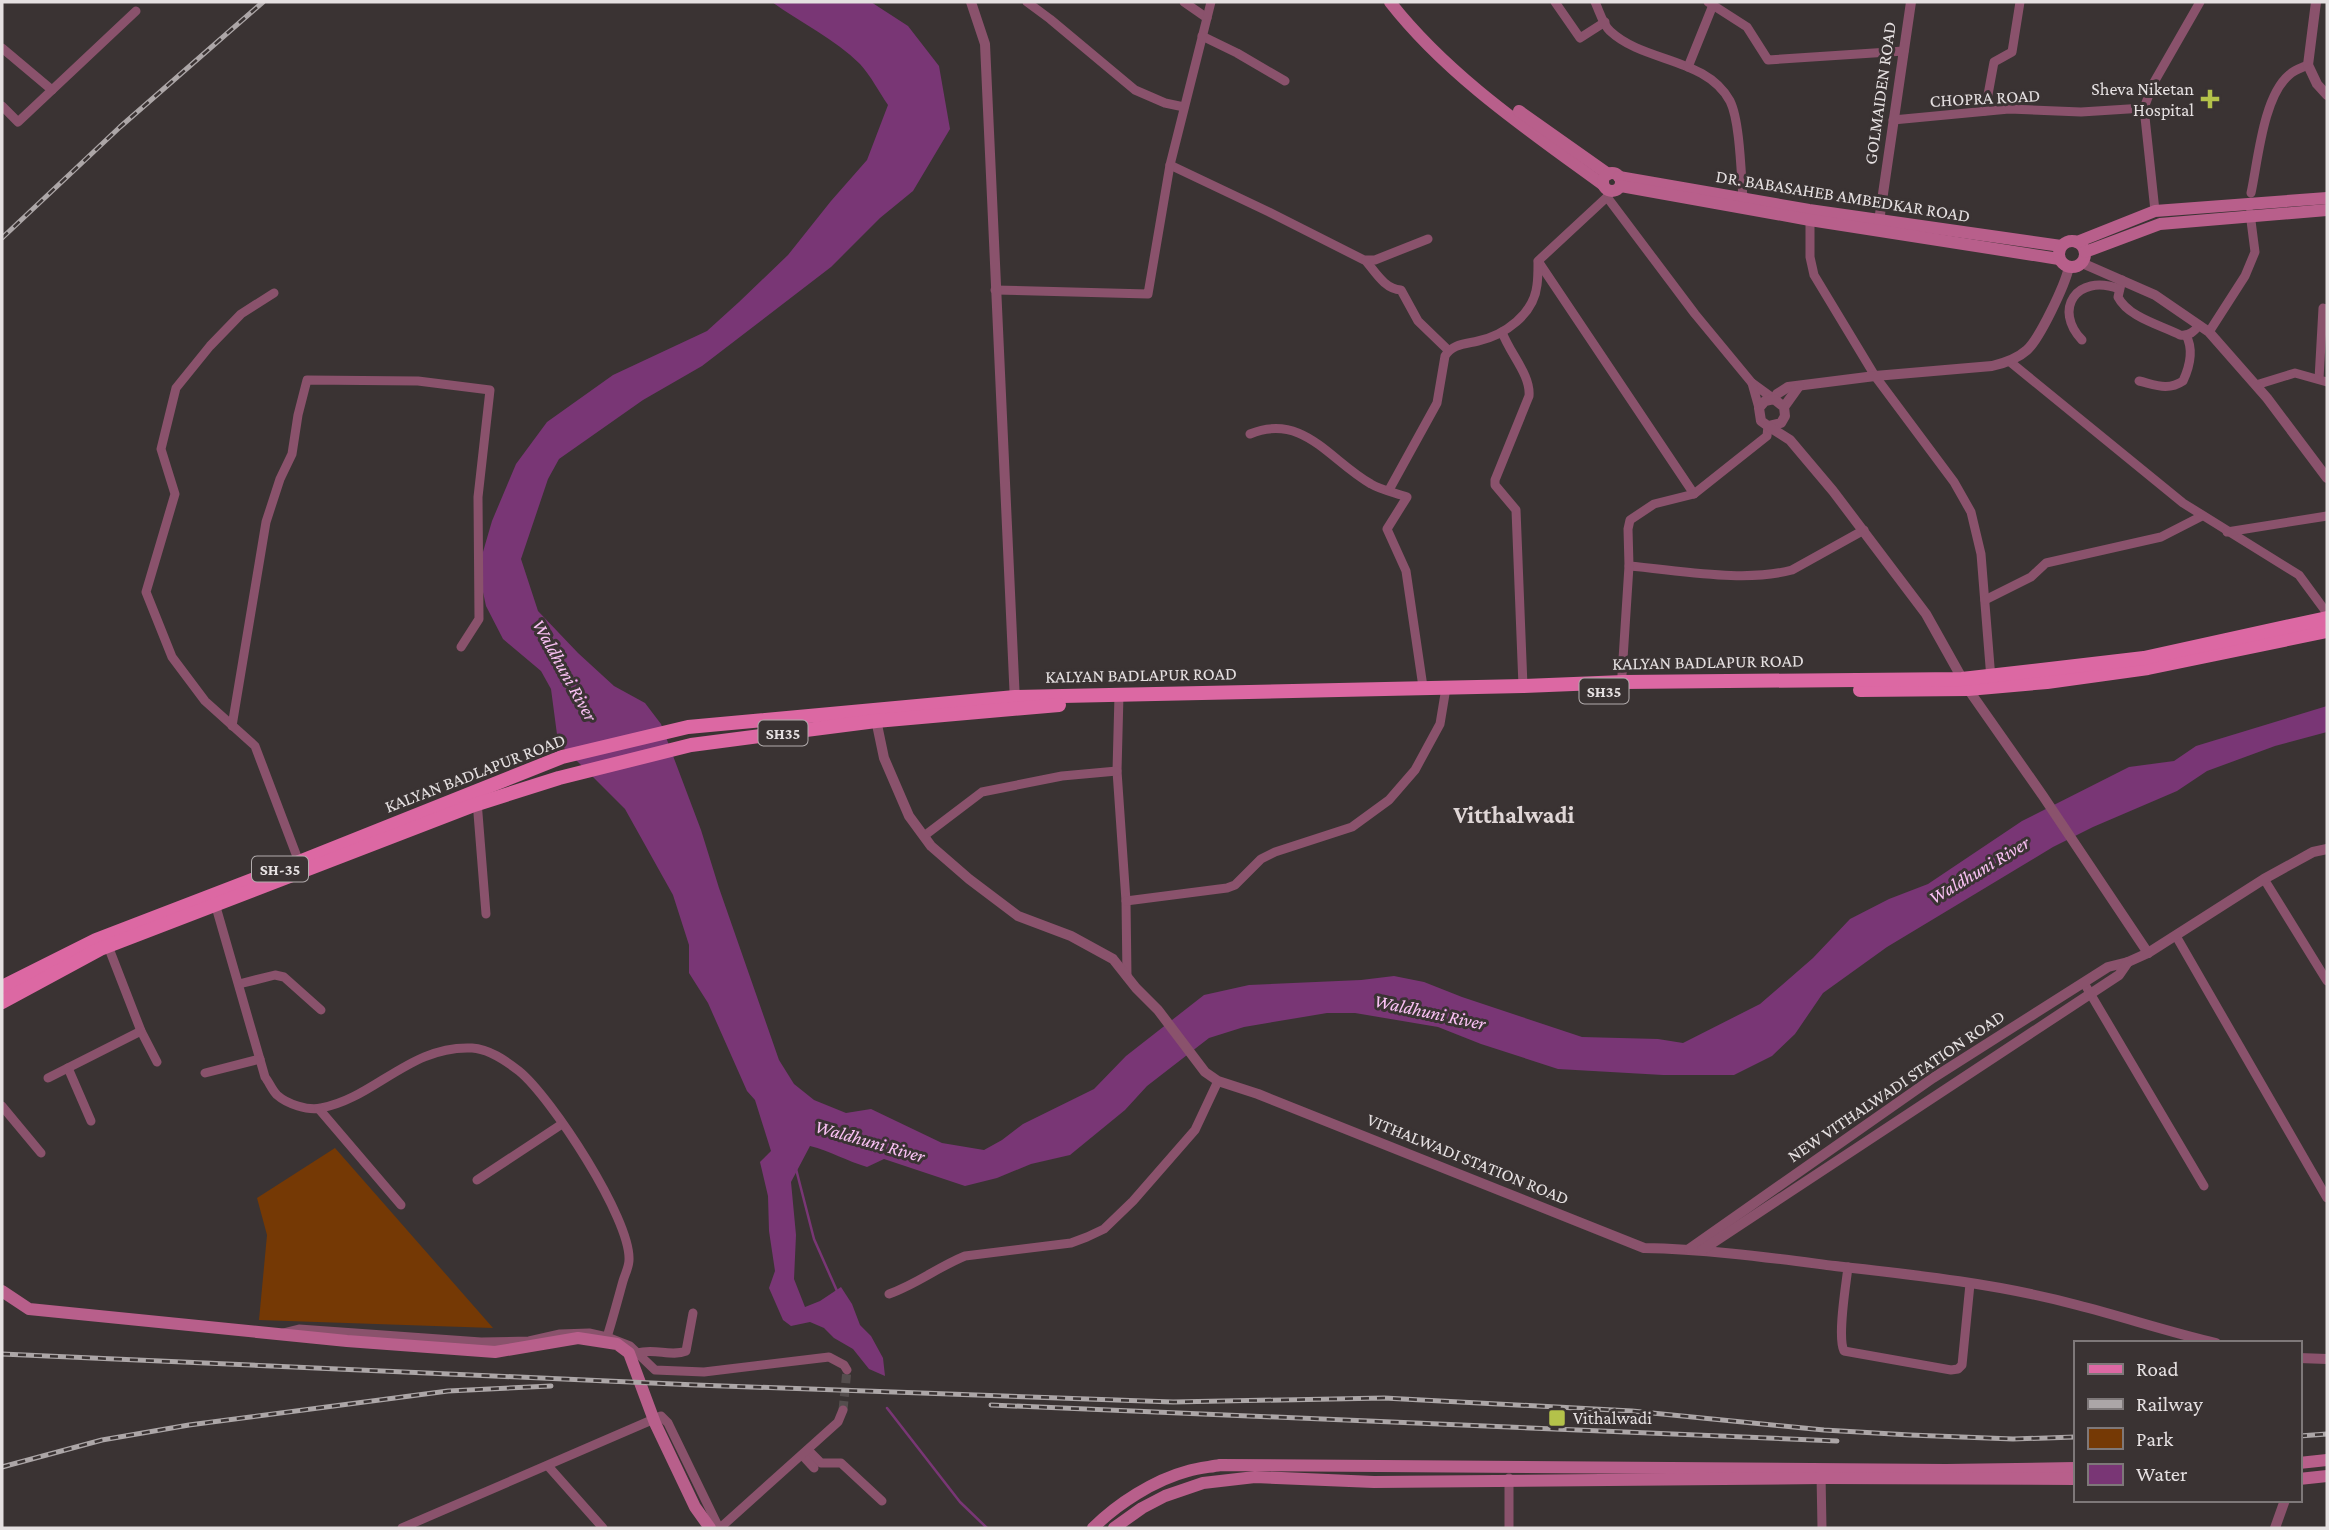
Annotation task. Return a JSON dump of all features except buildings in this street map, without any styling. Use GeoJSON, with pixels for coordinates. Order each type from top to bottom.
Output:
{"type":"FeatureCollection","features":[{"type":"Feature","properties":{"kind":"main road","name":"DR. BABASAHEB AMBEDKAR ROAD"},"geometry":{"type":"LineString","coordinates":[[1390,2],[1460,74],[1611,185],[2072,255]]}},
{"type":"Feature","properties":{"kind":"main road","name":"DR. BABASAHEB AMBEDKAR ROAD"},"geometry":{"type":"LineString","coordinates":[[1397,2],[1424,35]]}},
{"type":"Feature","properties":{"kind":"main road","name":"DR. BABASAHEB AMBEDKAR ROAD"},"geometry":{"type":"LineString","coordinates":[[1611,185],[1743,198],[1810,215]]}},
{"type":"Feature","properties":{"kind":"main road"},"geometry":{"type":"LineString","coordinates":[[2072,255],[2155,211],[2327,198]]}},
{"type":"Feature","properties":{"kind":"main road"},"geometry":{"type":"LineString","coordinates":[[2072,255],[2160,224],[2250,204],[2327,211]]}},
{"type":"Feature","properties":{"kind":"main road","name":"KALYAN BADLAPUR ROAD"},"geometry":{"type":"LineString","coordinates":[[1992,682],[2144,658],[2327,618]]}},
{"type":"Feature","properties":{"kind":"main road","name":"KALYAN BADLAPUR ROAD"},"geometry":{"type":"LineString","coordinates":[[2,987],[96,940],[214,900],[477,798],[562,757],[688,727],[875,716],[1015,702],[1423,687],[1445,692],[1523,686],[1965,684],[2148,668],[2327,631]]}},
{"type":"Feature","properties":{"kind":"main road","name":"KALYAN BADLAPUR ROAD"},"geometry":{"type":"LineString","coordinates":[[1119,698],[1622,686]]}},
{"type":"Feature","properties":{"kind":"main road","name":"KALYAN BADLAPUR ROAD"},"geometry":{"type":"LineString","coordinates":[[2,1002],[108,946],[299,862],[477,798],[691,745],[875,716]]}},
{"type":"Feature","properties":{"kind":"main road"},"geometry":{"type":"LineString","coordinates":[[2,1291],[29,1309],[369,1343],[495,1352],[578,1338],[617,1344],[629,1353],[655,1423],[695,1507],[710,1528]]}},
{"type":"Feature","properties":{"kind":"main road"},"geometry":{"type":"LineString","coordinates":[[2301,1463],[2327,1460]]}},
{"type":"Feature","properties":{"kind":"main road"},"geometry":{"type":"LineString","coordinates":[[1230,1465],[1231,1479]]}},
{"type":"Feature","properties":{"kind":"main road"},"geometry":{"type":"LineString","coordinates":[[1093,1528],[1126,1502],[1153,1486],[1186,1471],[1230,1465],[1509,1474],[1993,1474],[2074,1479]]}},
{"type":"Feature","properties":{"kind":"main road"},"geometry":{"type":"LineString","coordinates":[[1993,1474],[2074,1468]]}},
{"type":"Feature","properties":{"kind":"main road"},"geometry":{"type":"LineString","coordinates":[[1114,1528],[1165,1496],[1203,1483],[1231,1479],[1374,1482],[1509,1474]]}},
{"type":"Feature","properties":{"kind":"main road"},"geometry":{"type":"LineString","coordinates":[[2301,1479],[2327,1476]]}},
{"type":"Feature","properties":{"kind":"street"},"geometry":{"type":"LineString","coordinates":[[971,2],[985,44],[1015,702]]}},
{"type":"Feature","properties":{"kind":"street"},"geometry":{"type":"LineString","coordinates":[[1027,2],[1135,90],[1165,103],[1184,107]]}},
{"type":"Feature","properties":{"kind":"street"},"geometry":{"type":"LineString","coordinates":[[1184,2],[1207,18]]}},
{"type":"Feature","properties":{"kind":"street"},"geometry":{"type":"LineString","coordinates":[[995,290],[1148,293],[1170,165],[1211,2]]}},
{"type":"Feature","properties":{"kind":"street"},"geometry":{"type":"LineString","coordinates":[[1555,2],[1580,38],[1605,22]]}},
{"type":"Feature","properties":{"kind":"street"},"geometry":{"type":"LineString","coordinates":[[1595,2],[1608,30],[1644,52],[1688,67],[1710,78],[1730,102],[1738,138],[1743,198]]}},
{"type":"Feature","properties":{"kind":"street","name":"GOLMAIDEN ROAD"},"geometry":{"type":"LineString","coordinates":[[1878,225],[1911,2]]}},
{"type":"Feature","properties":{"kind":"street"},"geometry":{"type":"LineString","coordinates":[[1985,111],[1994,62],[2012,52],[2020,2]]}},
{"type":"Feature","properties":{"kind":"street"},"geometry":{"type":"LineString","coordinates":[[2155,211],[2144,108],[2153,84],[2200,2]]}},
{"type":"Feature","properties":{"kind":"street"},"geometry":{"type":"LineString","coordinates":[[2316,2],[2308,65],[2317,84],[2327,95]]}},
{"type":"Feature","properties":{"kind":"street"},"geometry":{"type":"LineString","coordinates":[[1688,67],[1711,3],[1747,27],[1768,60],[1904,51]]}},
{"type":"Feature","properties":{"kind":"street"},"geometry":{"type":"LineString","coordinates":[[2,106],[18,122],[136,11]]}},
{"type":"Feature","properties":{"kind":"street"},"geometry":{"type":"LineString","coordinates":[[1202,36],[1285,80]]}},
{"type":"Feature","properties":{"kind":"street"},"geometry":{"type":"LineString","coordinates":[[2,48],[52,90]]}},
{"type":"Feature","properties":{"kind":"street"},"geometry":{"type":"LineString","coordinates":[[2209,332],[2245,276],[2255,252],[2250,204],[2267,112],[2275,92],[2287,77],[2308,65]]}},
{"type":"Feature","properties":{"kind":"street","name":"CHOPRA ROAD"},"geometry":{"type":"LineString","coordinates":[[1893,120],[2009,109],[2081,112],[2144,108]]}},
{"type":"Feature","properties":{"kind":"street"},"geometry":{"type":"LineString","coordinates":[[1170,165],[1366,261],[1385,284],[1394,290],[1402,290],[1418,321],[1448,351]]}},
{"type":"Feature","properties":{"kind":"street"},"geometry":{"type":"LineString","coordinates":[[1389,490],[1437,403],[1448,351],[1454,346],[1483,340],[1502,332],[1518,321],[1538,286],[1538,261],[1611,185],[1695,314],[1752,383],[1784,407]]}},
{"type":"Feature","properties":{"kind":"street"},"geometry":{"type":"LineString","coordinates":[[1810,215],[1810,257],[1814,275],[1875,376],[1954,482],[1971,512],[1981,554],[1992,682]]}},
{"type":"Feature","properties":{"kind":"street"},"geometry":{"type":"LineString","coordinates":[[1366,261],[1428,239]]}},
{"type":"Feature","properties":{"kind":"street"},"geometry":{"type":"LineString","coordinates":[[1759,408],[1765,401],[1774,399],[1788,387],[2009,362],[2035,342],[2072,255],[2120,285]]}},
{"type":"Feature","properties":{"kind":"street"},"geometry":{"type":"LineString","coordinates":[[1538,261],[1694,494]]}},
{"type":"Feature","properties":{"kind":"street"},"geometry":{"type":"LineString","coordinates":[[2082,340],[2073,331],[2069,318],[2074,297],[2083,287],[2094,284],[2120,285],[2155,295],[2209,332],[2256,385],[2327,478]]}},
{"type":"Feature","properties":{"kind":"street"},"geometry":{"type":"LineString","coordinates":[[2120,285],[2118,297],[2122,306],[2147,319],[2186,335],[2194,332],[2199,325]]}},
{"type":"Feature","properties":{"kind":"street"},"geometry":{"type":"LineString","coordinates":[[274,293],[241,314],[210,346],[176,388],[161,449],[175,494],[146,592],[172,657],[205,701],[255,746],[299,862]]}},
{"type":"Feature","properties":{"kind":"street"},"geometry":{"type":"LineString","coordinates":[[2256,385],[2295,373],[2323,381],[2323,308],[2327,309]]}},
{"type":"Feature","properties":{"kind":"street"},"geometry":{"type":"LineString","coordinates":[[1502,332],[1510,352],[1530,386],[1529,396],[1495,480],[1495,485],[1516,510],[1523,686]]}},
{"type":"Feature","properties":{"kind":"street"},"geometry":{"type":"LineString","coordinates":[[2139,381],[2163,388],[2174,387],[2183,381],[2190,357],[2190,344],[2186,335]]}},
{"type":"Feature","properties":{"kind":"street"},"geometry":{"type":"LineString","coordinates":[[2009,362],[2202,516],[2299,575],[2327,613]]}},
{"type":"Feature","properties":{"kind":"street"},"geometry":{"type":"LineString","coordinates":[[232,726],[266,522],[292,454],[307,380],[418,381],[490,390],[478,497],[479,619],[461,647]]}},
{"type":"Feature","properties":{"kind":"street"},"geometry":{"type":"LineString","coordinates":[[1622,686],[1630,520],[1654,504],[1694,494],[1767,436],[1752,383]]}},
{"type":"Feature","properties":{"kind":"street"},"geometry":{"type":"LineString","coordinates":[[1790,440],[1784,420],[1784,407],[1800,386]]}},
{"type":"Feature","properties":{"kind":"street"},"geometry":{"type":"LineString","coordinates":[[1764,424],[1777,426],[1784,420]]}},
{"type":"Feature","properties":{"kind":"street"},"geometry":{"type":"LineString","coordinates":[[1764,424],[1790,440],[1864,530],[1926,614],[1965,684],[2148,953]]}},
{"type":"Feature","properties":{"kind":"street"},"geometry":{"type":"LineString","coordinates":[[1250,434],[1268,427],[1309,437],[1371,484],[1407,497],[1387,529],[1406,571],[1423,687]]}},
{"type":"Feature","properties":{"kind":"street"},"geometry":{"type":"LineString","coordinates":[[1985,600],[2031,577],[2046,563],[2161,537],[2202,516]]}},
{"type":"Feature","properties":{"kind":"street"},"geometry":{"type":"LineString","coordinates":[[2227,531],[2327,516]]}},
{"type":"Feature","properties":{"kind":"street"},"geometry":{"type":"LineString","coordinates":[[1629,566],[1742,576],[1780,574],[1864,530]]}},
{"type":"Feature","properties":{"kind":"street"},"geometry":{"type":"LineString","coordinates":[[1125,901],[1227,888],[1235,885],[1261,859],[1353,827],[1364,820],[1389,800],[1415,770],[1440,724],[1445,692]]}},
{"type":"Feature","properties":{"kind":"street"},"geometry":{"type":"LineString","coordinates":[[1119,698],[1117,771],[1127,977]]}},
{"type":"Feature","properties":{"kind":"street","name":"VITHALWADI STATION ROAD"},"geometry":{"type":"LineString","coordinates":[[875,716],[884,758],[909,816],[931,846],[1018,916],[1071,936],[1113,959],[1158,1010],[1205,1072],[1218,1081],[1258,1094],[1644,1248],[1702,1250],[1970,1284],[2076,1304],[2208,1341]]}},
{"type":"Feature","properties":{"kind":"street"},"geometry":{"type":"LineString","coordinates":[[924,836],[982,792],[1062,776],[1117,771]]}},
{"type":"Feature","properties":{"kind":"street"},"geometry":{"type":"LineString","coordinates":[[477,798],[486,914]]}},
{"type":"Feature","properties":{"kind":"street","name":"NEW VITHALWADI STATION ROAD"},"geometry":{"type":"LineString","coordinates":[[1702,1250],[1994,1055],[2087,988],[2108,968],[2148,953],[2264,879],[2313,852],[2327,849]]}},
{"type":"Feature","properties":{"kind":"street"},"geometry":{"type":"LineString","coordinates":[[2264,879],[2327,981]]}},
{"type":"Feature","properties":{"kind":"street"},"geometry":{"type":"LineString","coordinates":[[214,900],[265,1077],[276,1094],[292,1104],[318,1109],[346,1101],[397,1069],[425,1056],[473,1048],[493,1053],[520,1071],[546,1100],[596,1176],[624,1233],[629,1260],[607,1337]]}},
{"type":"Feature","properties":{"kind":"street"},"geometry":{"type":"LineString","coordinates":[[2176,936],[2327,1198]]}},
{"type":"Feature","properties":{"kind":"street"},"geometry":{"type":"LineString","coordinates":[[108,946],[141,1031],[157,1062]]}},
{"type":"Feature","properties":{"kind":"street"},"geometry":{"type":"LineString","coordinates":[[239,984],[275,975],[293,984],[321,1010]]}},
{"type":"Feature","properties":{"kind":"street"},"geometry":{"type":"LineString","coordinates":[[2087,988],[2204,1186]]}},
{"type":"Feature","properties":{"kind":"street","name":"NEW VITHALWADI STATION ROAD"},"geometry":{"type":"LineString","coordinates":[[1689,1249],[1933,1079],[1986,1045],[2087,988]]}},
{"type":"Feature","properties":{"kind":"street"},"geometry":{"type":"LineString","coordinates":[[48,1078],[141,1031]]}},
{"type":"Feature","properties":{"kind":"street"},"geometry":{"type":"LineString","coordinates":[[1986,1045],[1994,1055]]}},
{"type":"Feature","properties":{"kind":"street"},"geometry":{"type":"LineString","coordinates":[[205,1073],[260,1059]]}},
{"type":"Feature","properties":{"kind":"street"},"geometry":{"type":"LineString","coordinates":[[68,1069],[91,1121]]}},
{"type":"Feature","properties":{"kind":"street"},"geometry":{"type":"LineString","coordinates":[[889,1294],[910,1286],[965,1256],[1071,1242],[1104,1228],[1133,1201],[1195,1130],[1218,1081]]}},
{"type":"Feature","properties":{"kind":"street"},"geometry":{"type":"LineString","coordinates":[[2,1106],[41,1153]]}},
{"type":"Feature","properties":{"kind":"street"},"geometry":{"type":"LineString","coordinates":[[318,1109],[401,1205]]}},
{"type":"Feature","properties":{"kind":"street"},"geometry":{"type":"LineString","coordinates":[[477,1180],[562,1124]]}},
{"type":"Feature","properties":{"kind":"street"},"geometry":{"type":"LineString","coordinates":[[1848,1267],[1842,1333],[1844,1351],[1951,1370],[1962,1365],[1970,1284]]}},
{"type":"Feature","properties":{"kind":"street"},"geometry":{"type":"LineString","coordinates":[[638,1353],[649,1350],[680,1354],[686,1351],[693,1313]]}},
{"type":"Feature","properties":{"kind":"street"},"geometry":{"type":"LineString","coordinates":[[281,1334],[299,1329],[481,1342],[529,1340],[575,1333],[607,1337],[630,1346],[655,1370],[704,1372],[821,1357],[841,1362],[847,1370]]}},
{"type":"Feature","properties":{"kind":"street"},"geometry":{"type":"LineString","coordinates":[[2301,1358],[2327,1359]]}},
{"type":"Feature","properties":{"kind":"street"},"geometry":{"type":"LineString","coordinates":[[402,1528],[661,1416],[668,1423],[719,1528],[838,1422],[843,1410]]}},
{"type":"Feature","properties":{"kind":"street"},"geometry":{"type":"LineString","coordinates":[[805,1452],[814,1468]]}},
{"type":"Feature","properties":{"kind":"street"},"geometry":{"type":"LineString","coordinates":[[805,1452],[821,1463],[838,1461],[882,1501]]}},
{"type":"Feature","properties":{"kind":"street"},"geometry":{"type":"LineString","coordinates":[[548,1466],[603,1528]]}},
{"type":"Feature","properties":{"kind":"street"},"geometry":{"type":"LineString","coordinates":[[1821,1473],[1822,1528]]}},
{"type":"Feature","properties":{"kind":"street"},"geometry":{"type":"LineString","coordinates":[[1509,1474],[1510,1528]]}},
{"type":"Feature","properties":{"kind":"street"},"geometry":{"type":"LineString","coordinates":[[2275,1528],[2284,1502]]}},
{"type":"Feature","properties":{"kind":"green space"},"geometry":{"type":"Polygon","coordinates":[[[335,1148],[493,1328],[259,1320],[267,1235],[257,1198],[335,1148]]]}},
{"type":"Feature","properties":{"kind":"water","name":"Waldhuni River"},"geometry":{"type":"Polygon","coordinates":[[[772,2],[871,2],[908,26],[939,66],[950,129],[913,191],[880,218],[831,267],[702,366],[643,400],[559,459],[548,479],[521,559],[538,611],[614,686],[645,703],[661,724],[701,830],[779,1060],[794,1084],[814,1100],[846,1113],[871,1109],[942,1143],[984,1150],[1023,1124],[1094,1089],[1126,1056],[1204,995],[1249,985],[1394,976],[1424,982],[1582,1037],[1658,1039],[1683,1043],[1760,1004],[1813,958],[1850,919],[1889,899],[1928,884],[2022,821],[2129,767],[2174,761],[2196,746],[2327,706],[2327,732],[2275,746],[2207,771],[2177,791],[2053,847],[1887,947],[1823,993],[1795,1034],[1772,1056],[1734,1075],[1663,1075],[1558,1069],[1438,1027],[1355,1013],[1327,1013],[1244,1027],[1209,1038],[1147,1086],[1125,1110],[1070,1155],[1031,1164],[997,1178],[965,1186],[884,1159],[867,1167],[810,1146],[791,1182],[796,1235],[794,1279],[805,1307],[841,1287],[852,1304],[860,1325],[871,1336],[883,1358],[885,1376],[869,1369],[853,1349],[834,1338],[824,1328],[810,1322],[791,1326],[783,1320],[769,1288],[775,1271],[769,1231],[768,1196],[760,1162],[771,1151],[755,1100],[747,1091],[708,1003],[689,973],[689,945],[673,895],[625,809],[558,742],[551,689],[541,671],[503,639],[486,606],[478,569],[492,521],[516,464],[547,422],[613,375],[707,331],[788,255],[867,160],[888,105],[868,74],[850,55],[772,2]]]}},
{"type":"Feature","properties":{"kind":"waterway"},"geometry":{"type":"LineString","coordinates":[[796,1169],[814,1239],[837,1291]]}},
{"type":"Feature","properties":{"kind":"waterway"},"geometry":{"type":"LineString","coordinates":[[887,1408],[960,1502],[987,1528]]}},
{"type":"Feature","properties":{"kind":"tunnel"},"geometry":{"type":"LineString","coordinates":[[843,1410],[847,1370]]}},
{"type":"Feature","properties":{"kind":"railway"},"geometry":{"type":"LineString","coordinates":[[2,238],[120,127],[263,2]]}},
{"type":"Feature","properties":{"kind":"railway"},"geometry":{"type":"LineString","coordinates":[[2,1354],[696,1385],[1173,1402],[1384,1398],[1632,1411],[1824,1430],[1910,1435],[2013,1439],[2074,1437]]}},
{"type":"Feature","properties":{"kind":"railway"},"geometry":{"type":"LineString","coordinates":[[2,1467],[102,1440],[189,1425],[448,1391],[551,1386]]}},
{"type":"Feature","properties":{"kind":"railway"},"geometry":{"type":"LineString","coordinates":[[991,1405],[1837,1441]]}},
{"type":"Feature","properties":{"kind":"railway"},"geometry":{"type":"LineString","coordinates":[[2301,1436],[2327,1434]]}},
{"type":"Feature","properties":{"kind":"place","name":"Sheva Niketan Hospital"},"geometry":{"type":"Point","coordinates":[2210,99]}},
{"type":"Feature","properties":{"kind":"place","name":"Vithalwadi"},"geometry":{"type":"Point","coordinates":[1557,1418]}},
{"type":"Feature","properties":{"kind":"district","name":"Vitthalwadi"},"geometry":{"type":"Point","coordinates":[1514,814]}}]}
